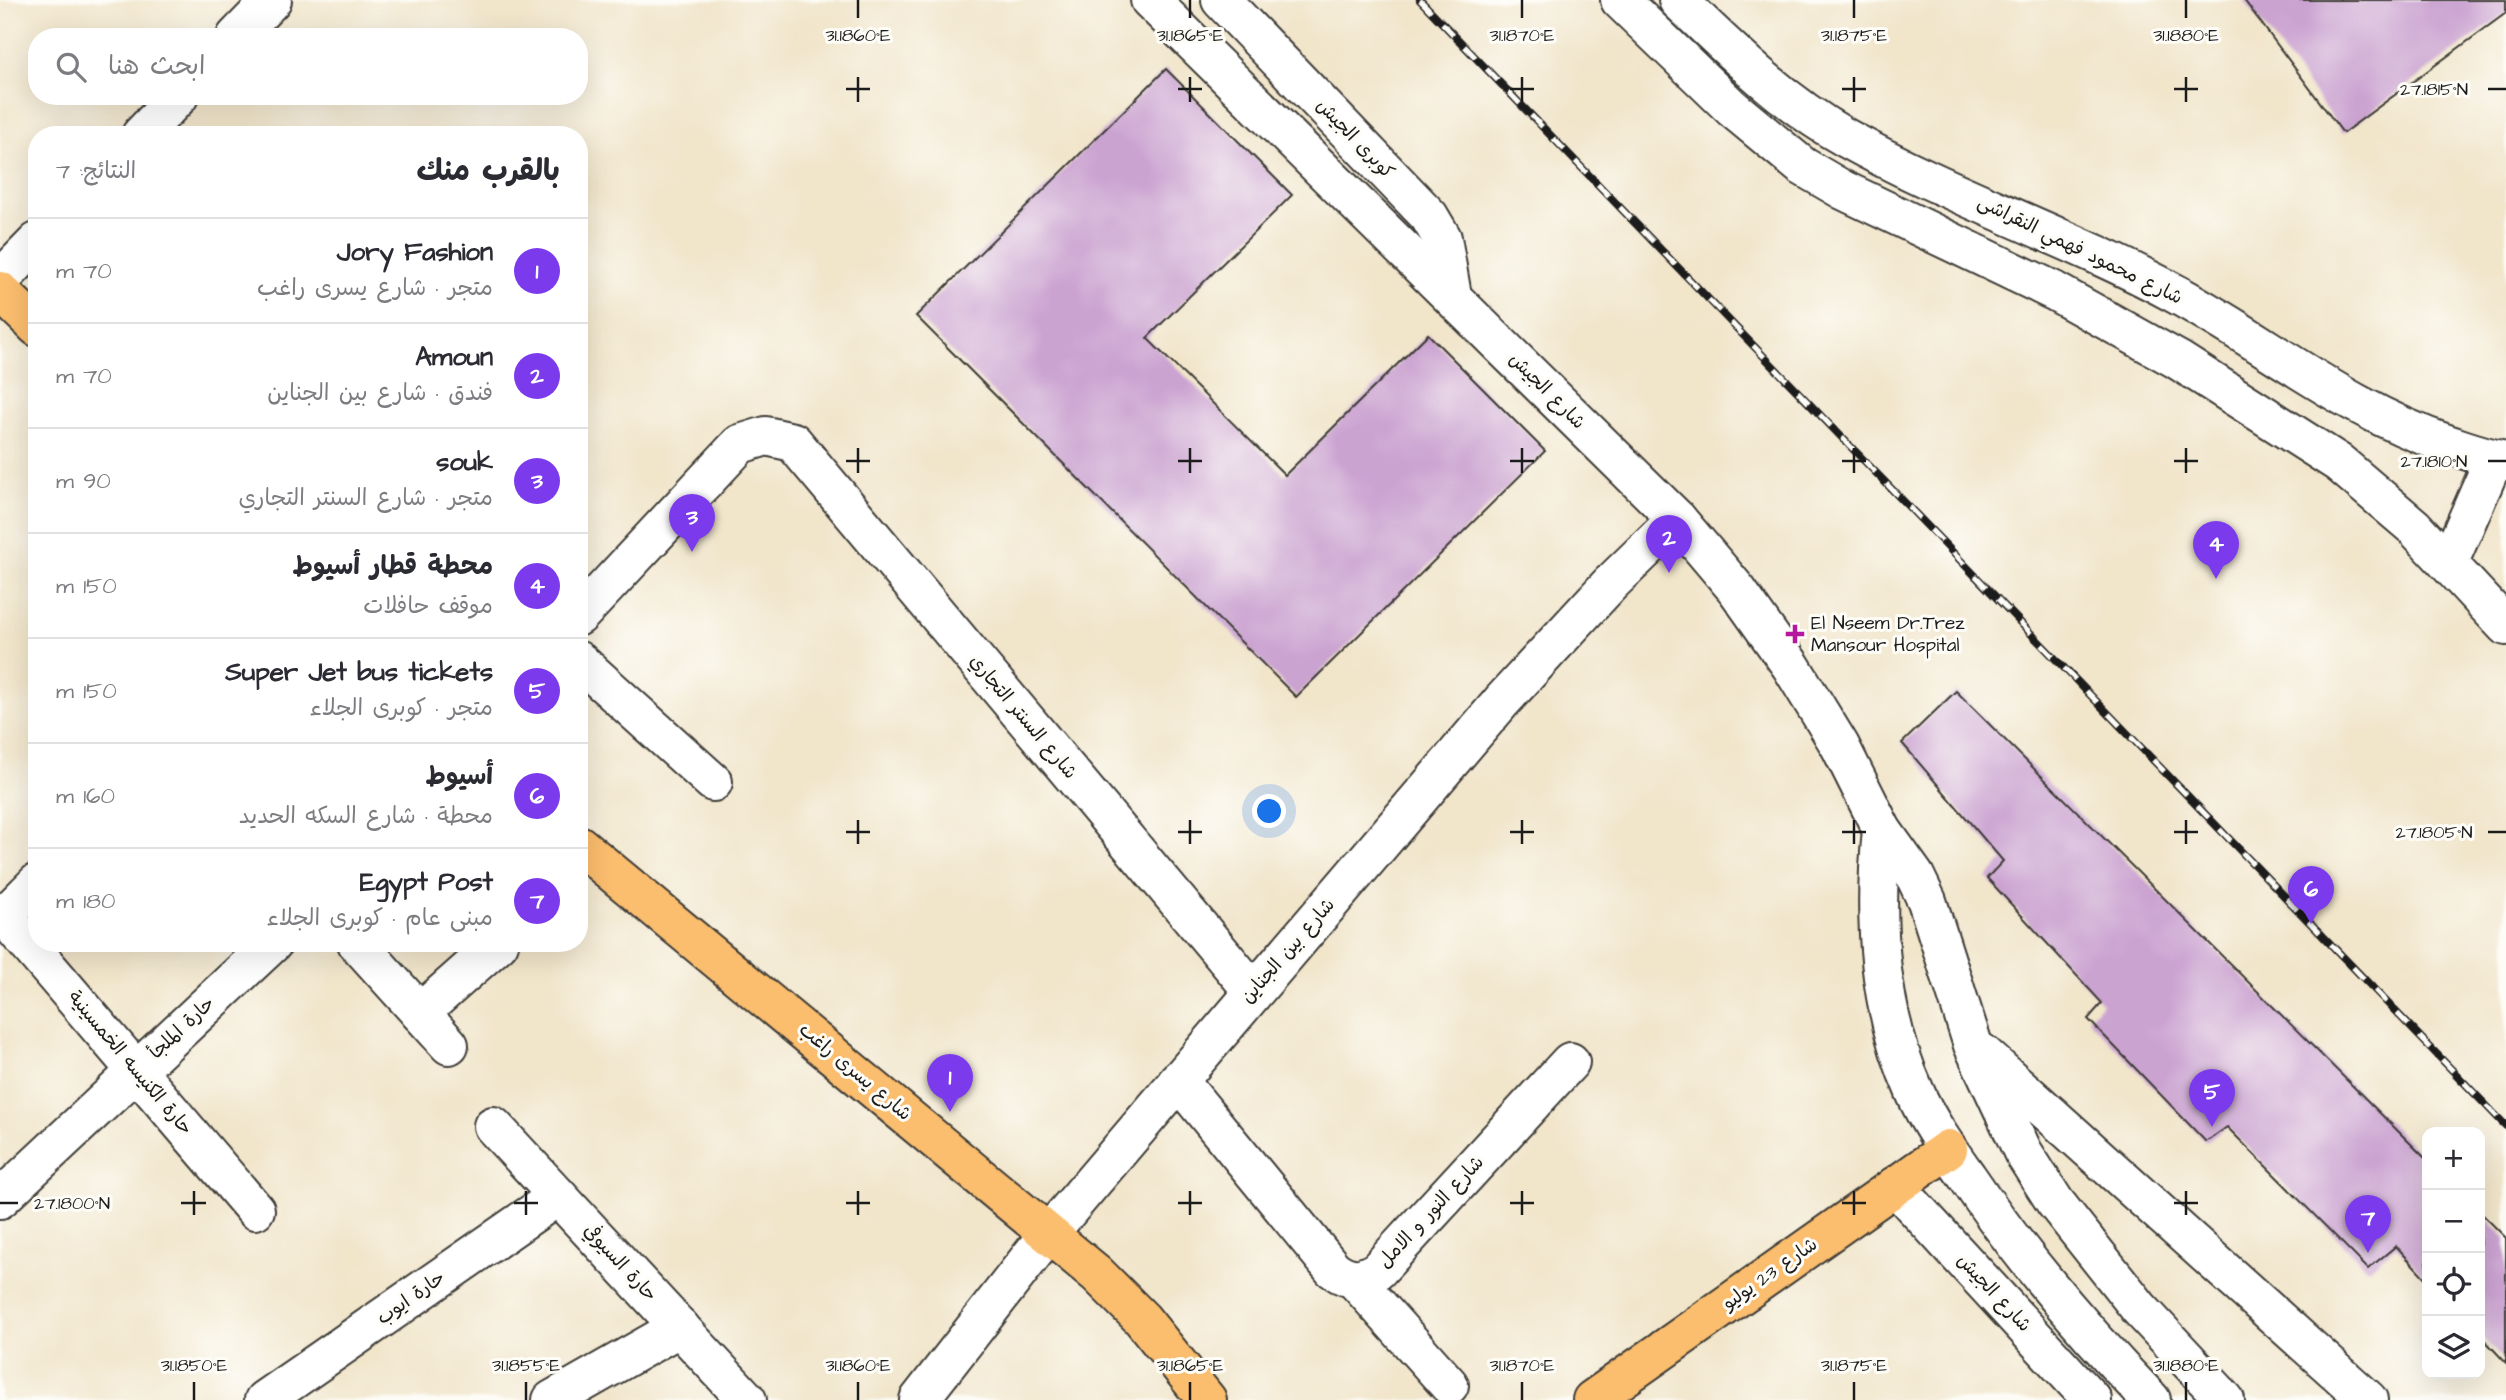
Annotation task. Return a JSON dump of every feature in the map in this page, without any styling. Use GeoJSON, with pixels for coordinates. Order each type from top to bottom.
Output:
{"type":"FeatureCollection","features":[{"type":"Feature","properties":{"kind":"main road"},"geometry":{"type":"LineString","coordinates":[[0,291],[28,318]]}},
{"type":"Feature","properties":{"kind":"main road","name":"شارع يسرى راغب"},"geometry":{"type":"LineString","coordinates":[[588,861],[1097,1274],[1142,1319],[1207,1400]]}},
{"type":"Feature","properties":{"kind":"main road","name":"شارع 23 يوليو"},"geometry":{"type":"LineString","coordinates":[[1592,1400],[1948,1149]]}},
{"type":"Feature","properties":{"kind":"street"},"geometry":{"type":"LineString","coordinates":[[245,28],[272,0]]}},
{"type":"Feature","properties":{"kind":"street","name":"شارع الجيش"},"geometry":{"type":"LineString","coordinates":[[1150,0],[1676,519],[1737,590],[1791,666],[1840,746],[1882,830],[1915,876],[1927,901],[1973,1045],[1996,1099],[2029,1162],[2055,1202],[2139,1308],[2225,1400]]}},
{"type":"Feature","properties":{"kind":"street","name":"كوبرى الجيش"},"geometry":{"type":"LineString","coordinates":[[1221,0],[1429,216],[1442,238],[1452,296]]}},
{"type":"Feature","properties":{"kind":"street"},"geometry":{"type":"LineString","coordinates":[[1620,0],[1732,108],[1802,166],[1843,190],[2054,291],[2178,360],[2299,435],[2378,494],[2449,562],[2506,625]]}},
{"type":"Feature","properties":{"kind":"street","name":"شارع محمود فهمي النقراشى"},"geometry":{"type":"LineString","coordinates":[[1678,0],[1737,57],[1788,100],[1844,137],[1903,167],[2110,260],[2179,296],[2364,409],[2428,438],[2500,460]]}},
{"type":"Feature","properties":{"kind":"street"},"geometry":{"type":"LineString","coordinates":[[150,126],[169,105]]}},
{"type":"Feature","properties":{"kind":"street"},"geometry":{"type":"LineString","coordinates":[[0,280],[28,251]]}},
{"type":"Feature","properties":{"kind":"street","name":"شارع السنتر التجاري"},"geometry":{"type":"LineString","coordinates":[[588,605],[740,444],[766,436],[793,442],[1253,991]]}},
{"type":"Feature","properties":{"kind":"street"},"geometry":{"type":"LineString","coordinates":[[2449,562],[2500,460]]}},
{"type":"Feature","properties":{"kind":"street","name":"شارع بين الجناين"},"geometry":{"type":"LineString","coordinates":[[919,1400],[1049,1233],[1253,991],[1560,636],[1676,519]]}},
{"type":"Feature","properties":{"kind":"street"},"geometry":{"type":"LineString","coordinates":[[588,669],[713,782]]}},
{"type":"Feature","properties":{"kind":"street"},"geometry":{"type":"LineString","coordinates":[[1882,830],[1877,919],[1888,1007],[1915,1092],[1948,1149],[2008,1238],[2107,1354],[2151,1400]]}},
{"type":"Feature","properties":{"kind":"street"},"geometry":{"type":"LineString","coordinates":[[2,918],[28,892]]}},
{"type":"Feature","properties":{"kind":"street","name":"حارة الكنيسه الخمسينية"},"geometry":{"type":"LineString","coordinates":[[2,918],[28,947]]}},
{"type":"Feature","properties":{"kind":"street","name":"حارة الكنيسه الخمسينية"},"geometry":{"type":"LineString","coordinates":[[32,952],[256,1210]]}},
{"type":"Feature","properties":{"kind":"street","name":"حارة الملجأ"},"geometry":{"type":"LineString","coordinates":[[0,1199],[263,952]]}},
{"type":"Feature","properties":{"kind":"street"},"geometry":{"type":"LineString","coordinates":[[365,952],[449,1045]]}},
{"type":"Feature","properties":{"kind":"street"},"geometry":{"type":"LineString","coordinates":[[420,1013],[489,952]]}},
{"type":"Feature","properties":{"kind":"street"},"geometry":{"type":"LineString","coordinates":[[1973,1045],[2368,1400]]}},
{"type":"Feature","properties":{"kind":"street","name":"شارع النور و الامل"},"geometry":{"type":"LineString","coordinates":[[1178,1080],[1333,1269],[1343,1277],[1355,1280],[1368,1277],[1378,1270],[1570,1062]]}},
{"type":"Feature","properties":{"kind":"street","name":"حارة السيوفي"},"geometry":{"type":"LineString","coordinates":[[493,1126],[747,1400]]}},
{"type":"Feature","properties":{"kind":"street","name":"شارع الجيش"},"geometry":{"type":"LineString","coordinates":[[1895,1186],[2092,1400]]}},
{"type":"Feature","properties":{"kind":"street"},"geometry":{"type":"LineString","coordinates":[[1928,1222],[1975,1188]]}},
{"type":"Feature","properties":{"kind":"street","name":"حارة ايوب"},"geometry":{"type":"LineString","coordinates":[[264,1400],[558,1196]]}},
{"type":"Feature","properties":{"kind":"street"},"geometry":{"type":"LineString","coordinates":[[1355,1280],[1449,1385]]}},
{"type":"Feature","properties":{"kind":"street"},"geometry":{"type":"LineString","coordinates":[[552,1400],[680,1327]]}},
{"type":"Feature","properties":{"kind":"building"},"geometry":{"type":"Polygon","coordinates":[[[2244,0],[2506,0],[2506,13],[2343,133],[2244,0]]]}},
{"type":"Feature","properties":{"kind":"building"},"geometry":{"type":"Polygon","coordinates":[[[1166,69],[1292,195],[1147,338],[1285,475],[1428,334],[1545,451],[1296,697],[916,316],[1166,69]]]}},
{"type":"Feature","properties":{"kind":"building"},"geometry":{"type":"Polygon","coordinates":[[[1956,691],[2422,1155],[2422,1275],[2396,1246],[2368,1269],[2227,1127],[2206,1142],[2088,1019],[2102,1003],[1987,878],[2003,861],[1902,743],[1956,691]]]}},
{"type":"Feature","properties":{"kind":"building"},"geometry":{"type":"Polygon","coordinates":[[[2485,1217],[2506,1238],[2506,1363],[2485,1340],[2485,1217]]]}},
{"type":"Feature","properties":{"kind":"railway"},"geometry":{"type":"LineString","coordinates":[[1420,0],[2506,1126]]}},
{"type":"Feature","properties":{"kind":"place","name":"souk"},"geometry":{"type":"Point","coordinates":[692,552]}},
{"type":"Feature","properties":{"kind":"place","name":"Amoun"},"geometry":{"type":"Point","coordinates":[1669,573]}},
{"type":"Feature","properties":{"kind":"place","name":"محطة قطار أسيوط"},"geometry":{"type":"Point","coordinates":[2216,579]}},
{"type":"Feature","properties":{"kind":"place","name":"El Nseem Dr.Trez Mansour Hospital"},"geometry":{"type":"Point","coordinates":[1795,634]}},
{"type":"Feature","properties":{"kind":"place","name":"أسيوط"},"geometry":{"type":"Point","coordinates":[2311,924]}},
{"type":"Feature","properties":{"kind":"place","name":"Jory Fashion"},"geometry":{"type":"Point","coordinates":[950,1112]}},
{"type":"Feature","properties":{"kind":"place","name":"Super Jet bus tickets"},"geometry":{"type":"Point","coordinates":[2212,1127]}},
{"type":"Feature","properties":{"kind":"place","name":"Egypt Post"},"geometry":{"type":"Point","coordinates":[2368,1253]}}]}
